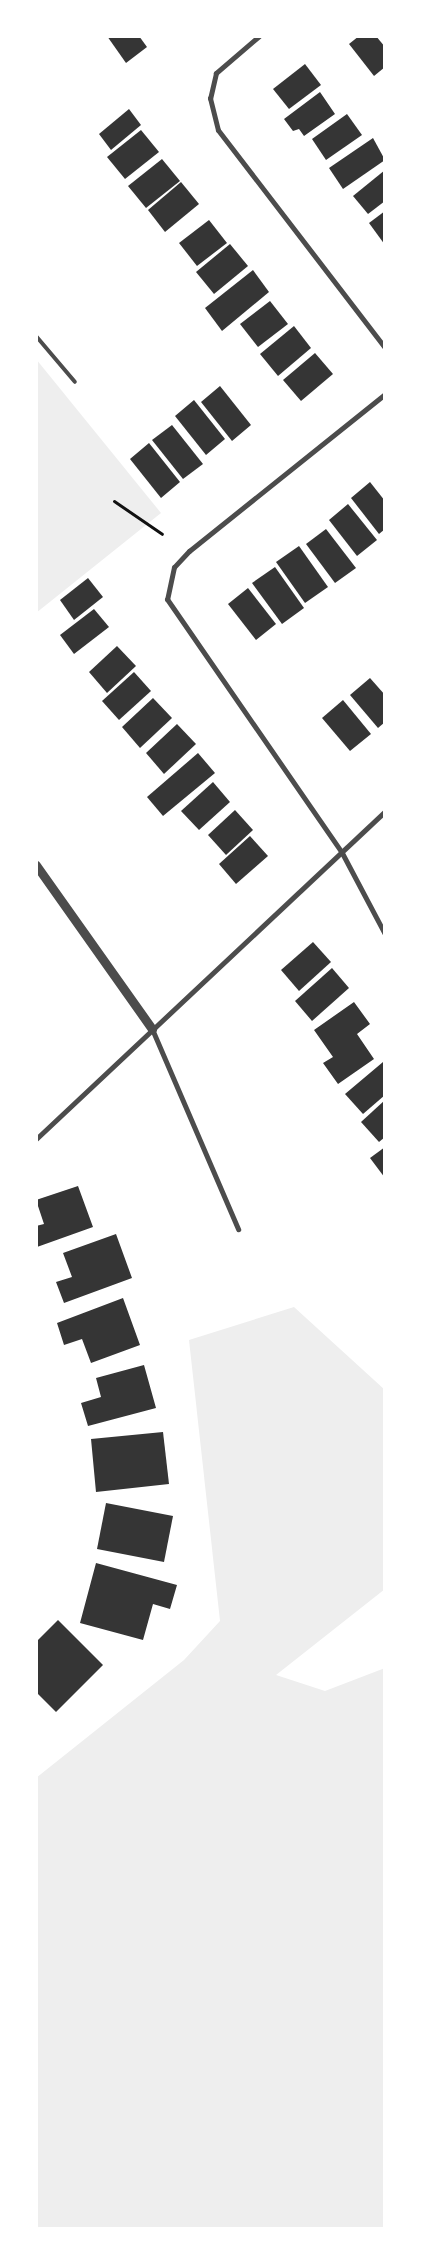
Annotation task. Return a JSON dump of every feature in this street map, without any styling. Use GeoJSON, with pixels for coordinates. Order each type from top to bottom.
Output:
{"type":"FeatureCollection","features":[{"type":"Feature","properties":{"kind":"street"},"geometry":{"type":"LineString","coordinates":[[259,36],[216,73],[210,98],[218,130],[385,348]]}},
{"type":"Feature","properties":{"kind":"street"},"geometry":{"type":"LineString","coordinates":[[385,394],[189,551],[168,582],[167,599],[175,617],[340,852],[385,934]]}},
{"type":"Feature","properties":{"kind":"street"},"geometry":{"type":"LineString","coordinates":[[36,1140],[385,811]]}},
{"type":"Feature","properties":{"kind":"street"},"geometry":{"type":"LineString","coordinates":[[36,865],[152,1029],[238,1229]]}},
{"type":"Feature","properties":{"kind":"lane"},"geometry":{"type":"LineString","coordinates":[[36,336],[75,382]]}},
{"type":"Feature","properties":{"kind":"path"},"geometry":{"type":"LineString","coordinates":[[114,501],[162,534]]}},
{"type":"Feature","properties":{"kind":"shaded area"},"geometry":{"type":"Polygon","coordinates":[[[36,359],[161,513],[36,613],[36,359]]]}},
{"type":"Feature","properties":{"kind":"shaded area"},"geometry":{"type":"Polygon","coordinates":[[[294,1307],[385,1390],[385,1589],[276,1675],[325,1691],[385,1668],[385,2229],[36,2229],[36,1778],[184,1660],[220,1621],[189,1340],[294,1307]]]}},
{"type":"Feature","properties":{"kind":"building"},"geometry":{"type":"Polygon","coordinates":[[[107,36],[139,36],[147,47],[126,63],[107,36]]]}},
{"type":"Feature","properties":{"kind":"building"},"geometry":{"type":"Polygon","coordinates":[[[359,36],[376,36],[385,47],[385,67],[374,76],[349,44],[359,36]]]}},
{"type":"Feature","properties":{"kind":"building"},"geometry":{"type":"Polygon","coordinates":[[[305,64],[321,85],[289,109],[273,89],[305,64]]]}},
{"type":"Feature","properties":{"kind":"building"},"geometry":{"type":"Polygon","coordinates":[[[320,92],[335,114],[304,136],[299,129],[293,131],[284,119],[320,92]]]}},
{"type":"Feature","properties":{"kind":"building"},"geometry":{"type":"Polygon","coordinates":[[[129,109],[141,125],[111,150],[99,134],[129,109]]]}},
{"type":"Feature","properties":{"kind":"building"},"geometry":{"type":"Polygon","coordinates":[[[347,114],[362,135],[326,160],[312,139],[347,114]]]}},
{"type":"Feature","properties":{"kind":"building"},"geometry":{"type":"Polygon","coordinates":[[[141,130],[159,152],[125,179],[107,157],[141,130]]]}},
{"type":"Feature","properties":{"kind":"building"},"geometry":{"type":"Polygon","coordinates":[[[373,138],[385,160],[343,189],[329,168],[373,138]]]}},
{"type":"Feature","properties":{"kind":"building"},"geometry":{"type":"Polygon","coordinates":[[[162,159],[180,181],[146,208],[128,186],[162,159]]]}},
{"type":"Feature","properties":{"kind":"building"},"geometry":{"type":"Polygon","coordinates":[[[385,170],[385,201],[368,214],[353,196],[385,170]]]}},
{"type":"Feature","properties":{"kind":"building"},"geometry":{"type":"Polygon","coordinates":[[[181,182],[199,204],[165,232],[148,210],[181,182]]]}},
{"type":"Feature","properties":{"kind":"building"},"geometry":{"type":"Polygon","coordinates":[[[385,211],[385,245],[369,223],[385,211]]]}},
{"type":"Feature","properties":{"kind":"building"},"geometry":{"type":"Polygon","coordinates":[[[209,220],[227,243],[197,266],[179,243],[209,220]]]}},
{"type":"Feature","properties":{"kind":"building"},"geometry":{"type":"Polygon","coordinates":[[[230,244],[248,266],[214,294],[196,272],[230,244]]]}},
{"type":"Feature","properties":{"kind":"building"},"geometry":{"type":"Polygon","coordinates":[[[253,270],[269,292],[222,331],[205,308],[253,270]]]}},
{"type":"Feature","properties":{"kind":"building"},"geometry":{"type":"Polygon","coordinates":[[[270,301],[288,324],[258,347],[240,324],[270,301]]]}},
{"type":"Feature","properties":{"kind":"building"},"geometry":{"type":"Polygon","coordinates":[[[294,326],[311,348],[278,376],[260,354],[294,326]]]}},
{"type":"Feature","properties":{"kind":"building"},"geometry":{"type":"Polygon","coordinates":[[[315,353],[333,374],[301,401],[283,380],[315,353]]]}},
{"type":"Feature","properties":{"kind":"building"},"geometry":{"type":"Polygon","coordinates":[[[220,386],[251,425],[232,441],[201,402],[220,386]]]}},
{"type":"Feature","properties":{"kind":"building"},"geometry":{"type":"Polygon","coordinates":[[[194,400],[225,439],[206,455],[175,416],[194,400]]]}},
{"type":"Feature","properties":{"kind":"building"},"geometry":{"type":"Polygon","coordinates":[[[172,425],[203,464],[183,479],[152,440],[172,425]]]}},
{"type":"Feature","properties":{"kind":"building"},"geometry":{"type":"Polygon","coordinates":[[[149,443],[180,482],[161,498],[130,459],[149,443]]]}},
{"type":"Feature","properties":{"kind":"building"},"geometry":{"type":"Polygon","coordinates":[[[370,482],[385,501],[385,529],[379,534],[351,498],[370,482]]]}},
{"type":"Feature","properties":{"kind":"building"},"geometry":{"type":"Polygon","coordinates":[[[348,504],[377,540],[357,556],[329,520],[348,504]]]}},
{"type":"Feature","properties":{"kind":"building"},"geometry":{"type":"Polygon","coordinates":[[[326,529],[356,568],[335,583],[306,544],[326,529]]]}},
{"type":"Feature","properties":{"kind":"building"},"geometry":{"type":"Polygon","coordinates":[[[299,546],[328,587],[305,603],[276,562],[299,546]]]}},
{"type":"Feature","properties":{"kind":"building"},"geometry":{"type":"Polygon","coordinates":[[[275,567],[304,608],[282,624],[252,583],[275,567]]]}},
{"type":"Feature","properties":{"kind":"building"},"geometry":{"type":"Polygon","coordinates":[[[88,578],[103,597],[74,620],[60,600],[88,578]]]}},
{"type":"Feature","properties":{"kind":"building"},"geometry":{"type":"Polygon","coordinates":[[[248,588],[276,624],[256,640],[228,604],[248,588]]]}},
{"type":"Feature","properties":{"kind":"building"},"geometry":{"type":"Polygon","coordinates":[[[94,609],[109,627],[74,654],[60,635],[94,609]]]}},
{"type":"Feature","properties":{"kind":"building"},"geometry":{"type":"Polygon","coordinates":[[[117,646],[136,666],[107,693],[89,672],[117,646]]]}},
{"type":"Feature","properties":{"kind":"building"},"geometry":{"type":"Polygon","coordinates":[[[134,672],[151,691],[119,720],[102,701],[134,672]]]}},
{"type":"Feature","properties":{"kind":"building"},"geometry":{"type":"Polygon","coordinates":[[[370,678],[385,695],[385,722],[378,728],[350,695],[370,678]]]}},
{"type":"Feature","properties":{"kind":"building"},"geometry":{"type":"Polygon","coordinates":[[[153,698],[172,718],[140,748],[122,727],[153,698]]]}},
{"type":"Feature","properties":{"kind":"building"},"geometry":{"type":"Polygon","coordinates":[[[343,700],[371,734],[350,751],[322,718],[343,700]]]}},
{"type":"Feature","properties":{"kind":"building"},"geometry":{"type":"Polygon","coordinates":[[[177,724],[196,744],[164,774],[146,753],[177,724]]]}},
{"type":"Feature","properties":{"kind":"building"},"geometry":{"type":"Polygon","coordinates":[[[198,753],[215,773],[163,816],[147,797],[198,753]]]}},
{"type":"Feature","properties":{"kind":"building"},"geometry":{"type":"Polygon","coordinates":[[[213,782],[230,802],[199,830],[181,811],[213,782]]]}},
{"type":"Feature","properties":{"kind":"building"},"geometry":{"type":"Polygon","coordinates":[[[235,810],[253,830],[226,855],[208,835],[235,810]]]}},
{"type":"Feature","properties":{"kind":"building"},"geometry":{"type":"Polygon","coordinates":[[[250,836],[268,856],[236,884],[219,864],[250,836]]]}},
{"type":"Feature","properties":{"kind":"building"},"geometry":{"type":"Polygon","coordinates":[[[313,942],[331,962],[299,991],[281,970],[313,942]]]}},
{"type":"Feature","properties":{"kind":"building"},"geometry":{"type":"Polygon","coordinates":[[[332,968],[349,988],[312,1021],[295,1001],[332,968]]]}},
{"type":"Feature","properties":{"kind":"building"},"geometry":{"type":"Polygon","coordinates":[[[354,1002],[370,1024],[357,1034],[374,1059],[338,1084],[323,1063],[333,1057],[314,1030],[354,1002]]]}},
{"type":"Feature","properties":{"kind":"building"},"geometry":{"type":"Polygon","coordinates":[[[383,1062],[385,1095],[363,1114],[345,1094],[383,1062]]]}},
{"type":"Feature","properties":{"kind":"building"},"geometry":{"type":"Polygon","coordinates":[[[385,1100],[385,1137],[379,1142],[361,1122],[385,1100]]]}},
{"type":"Feature","properties":{"kind":"building"},"geometry":{"type":"Polygon","coordinates":[[[385,1147],[385,1178],[370,1158],[385,1147]]]}},
{"type":"Feature","properties":{"kind":"building"},"geometry":{"type":"Polygon","coordinates":[[[78,1186],[93,1227],[37,1247],[36,1226],[44,1224],[36,1200],[78,1186]]]}},
{"type":"Feature","properties":{"kind":"building"},"geometry":{"type":"Polygon","coordinates":[[[116,1234],[132,1278],[64,1303],[56,1282],[72,1277],[63,1253],[116,1234]]]}},
{"type":"Feature","properties":{"kind":"building"},"geometry":{"type":"Polygon","coordinates":[[[123,1298],[140,1345],[91,1363],[82,1339],[64,1345],[57,1323],[123,1298]]]}},
{"type":"Feature","properties":{"kind":"building"},"geometry":{"type":"Polygon","coordinates":[[[144,1365],[156,1408],[88,1426],[81,1403],[101,1397],[96,1378],[144,1365]]]}},
{"type":"Feature","properties":{"kind":"building"},"geometry":{"type":"Polygon","coordinates":[[[163,1432],[169,1484],[96,1492],[91,1439],[163,1432]]]}},
{"type":"Feature","properties":{"kind":"building"},"geometry":{"type":"Polygon","coordinates":[[[106,1503],[173,1516],[164,1562],[97,1549],[106,1503]]]}},
{"type":"Feature","properties":{"kind":"building"},"geometry":{"type":"Polygon","coordinates":[[[96,1563],[177,1585],[170,1609],[153,1604],[143,1640],[80,1623],[96,1563]]]}},
{"type":"Feature","properties":{"kind":"building"},"geometry":{"type":"Polygon","coordinates":[[[58,1620],[103,1665],[56,1712],[36,1692],[36,1642],[58,1620]]]}}]}
